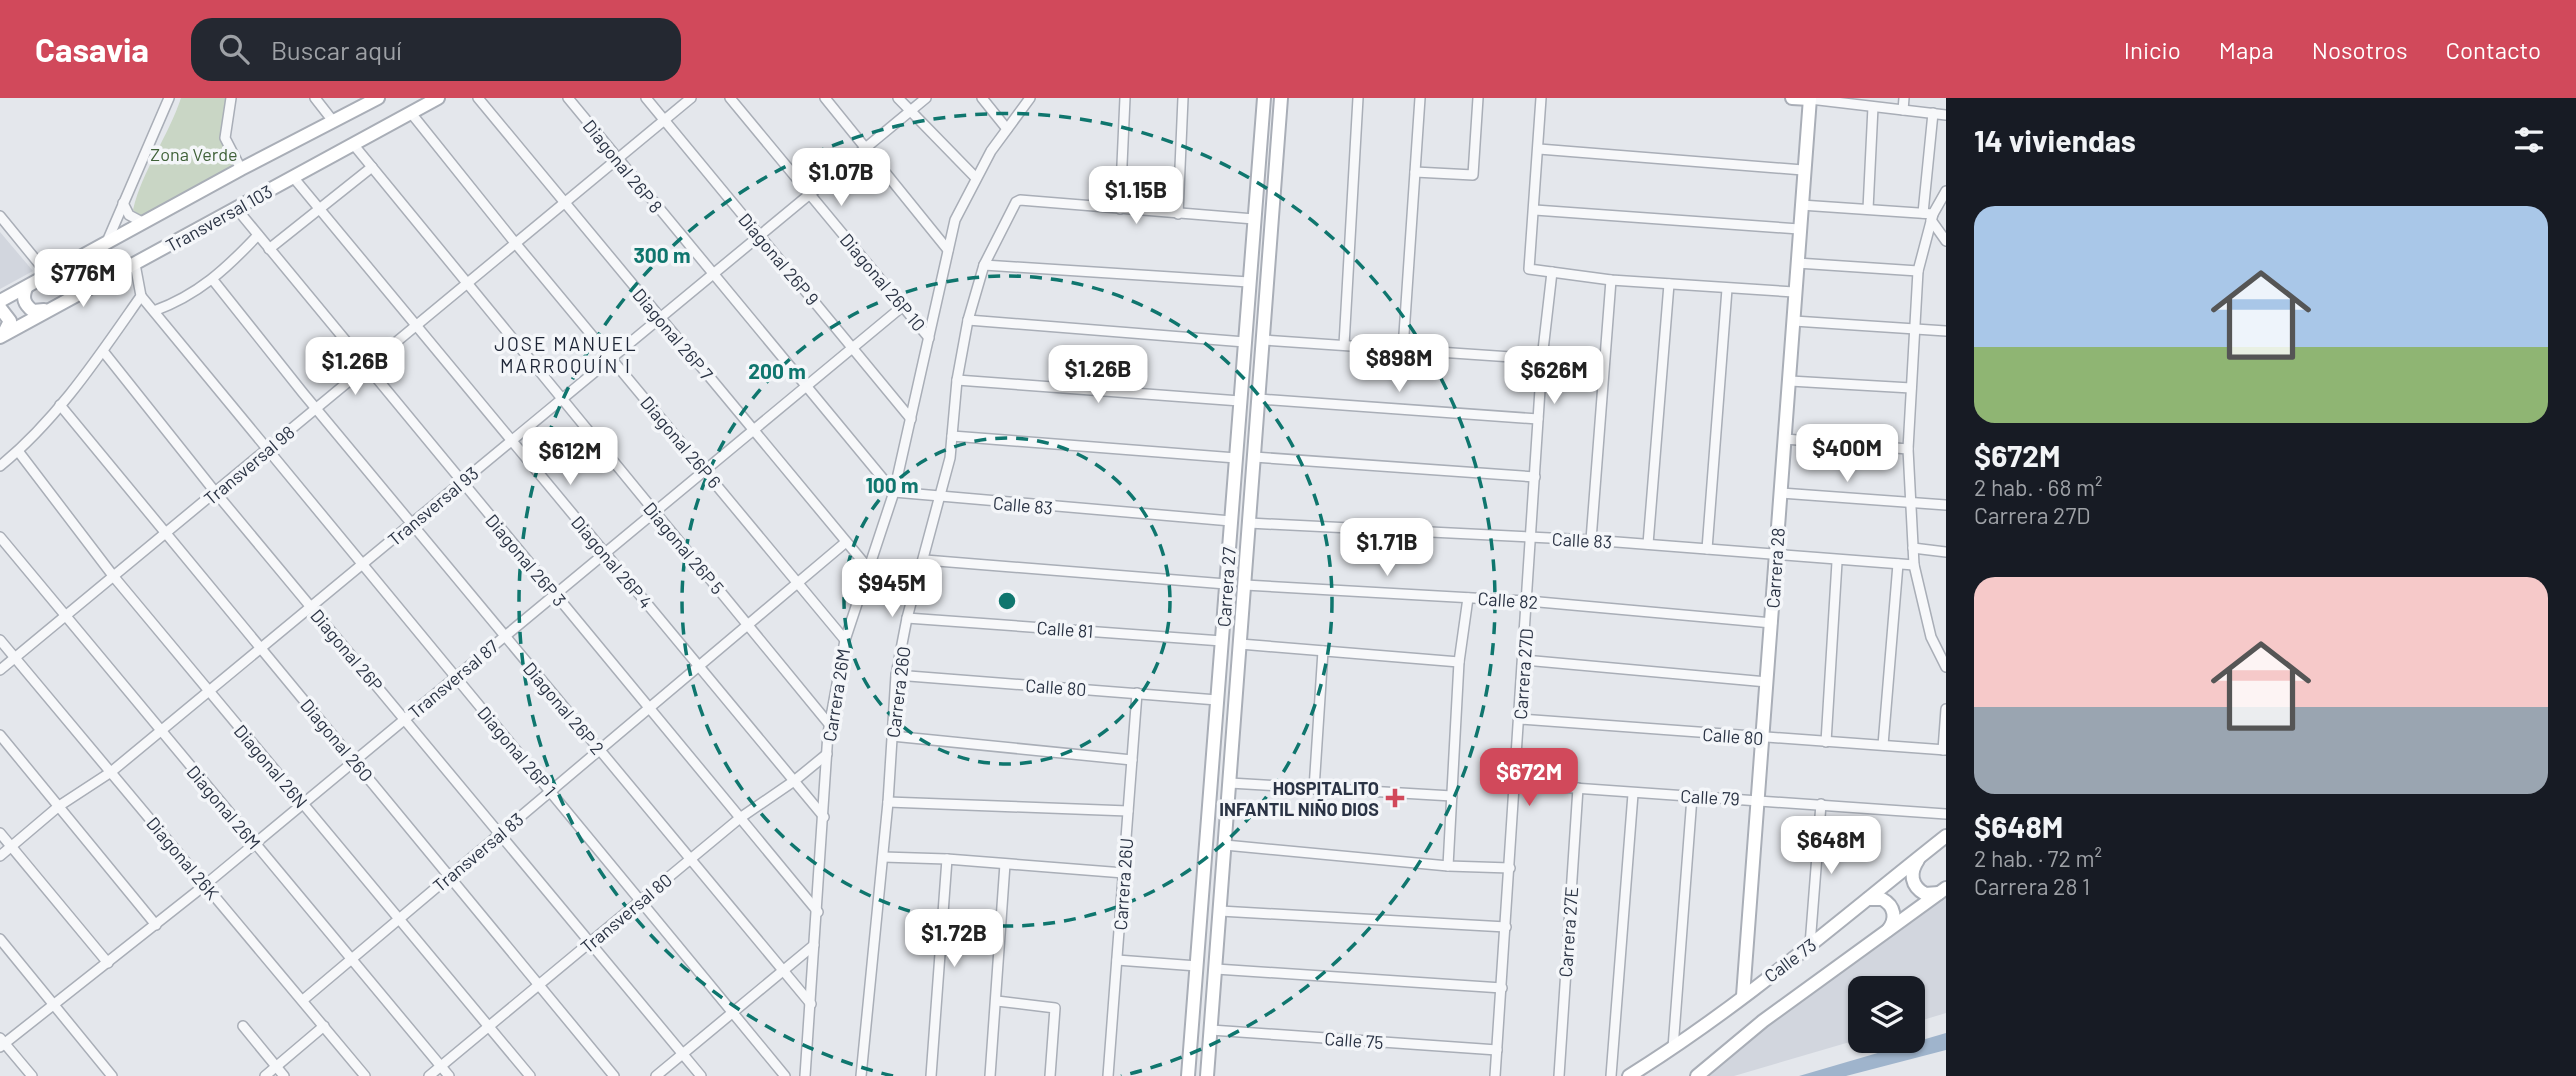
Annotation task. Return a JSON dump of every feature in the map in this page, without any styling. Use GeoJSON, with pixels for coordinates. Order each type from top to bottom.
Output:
{"type":"FeatureCollection","features":[{"type":"Feature","properties":{"kind":"main road","name":"Transversal 103"},"geometry":{"type":"LineString","coordinates":[[0,302],[241,169],[378,98]]}},
{"type":"Feature","properties":{"kind":"main road","name":"Transversal 103"},"geometry":{"type":"LineString","coordinates":[[1,336],[44,310],[135,264],[438,98]]}},
{"type":"Feature","properties":{"kind":"main road","name":"Carrera 27"},"geometry":{"type":"LineString","coordinates":[[1188,1076],[1264,98]]}},
{"type":"Feature","properties":{"kind":"main road","name":"Carrera 27"},"geometry":{"type":"LineString","coordinates":[[1208,1076],[1281,98]]}},
{"type":"Feature","properties":{"kind":"main road"},"geometry":{"type":"LineString","coordinates":[[1792,98],[1810,99]]}},
{"type":"Feature","properties":{"kind":"main road","name":"Carrera 28"},"geometry":{"type":"LineString","coordinates":[[1743,996],[1786,439],[1798,229],[1810,99]]}},
{"type":"Feature","properties":{"kind":"main road"},"geometry":{"type":"LineString","coordinates":[[26,288],[23,296],[26,304],[33,311],[44,310]]}},
{"type":"Feature","properties":{"kind":"main road"},"geometry":{"type":"LineString","coordinates":[[0,308],[10,321],[1,336]]}},
{"type":"Feature","properties":{"kind":"main road","name":"Calle 73"},"geometry":{"type":"LineString","coordinates":[[1629,1076],[1673,1048],[1811,945],[1946,836]]}},
{"type":"Feature","properties":{"kind":"main road"},"geometry":{"type":"LineString","coordinates":[[1923,854],[1913,868],[1914,884],[1925,894],[1944,890]]}},
{"type":"Feature","properties":{"kind":"main road","name":"Calle 73"},"geometry":{"type":"LineString","coordinates":[[1697,1076],[1763,1021],[1944,890]]}},
{"type":"Feature","properties":{"kind":"main road"},"geometry":{"type":"LineString","coordinates":[[1868,899],[1878,898],[1890,904],[1894,918],[1888,930]]}},
{"type":"Feature","properties":{"kind":"street"},"geometry":{"type":"LineString","coordinates":[[106,245],[169,98]]}},
{"type":"Feature","properties":{"kind":"street"},"geometry":{"type":"LineString","coordinates":[[231,98],[225,138],[241,169]]}},
{"type":"Feature","properties":{"kind":"street"},"geometry":{"type":"LineString","coordinates":[[315,98],[333,121]]}},
{"type":"Feature","properties":{"kind":"street","name":"Diagonal 26P 7"},"geometry":{"type":"LineString","coordinates":[[478,98],[869,569]]}},
{"type":"Feature","properties":{"kind":"street","name":"Diagonal 26P 8"},"geometry":{"type":"LineString","coordinates":[[568,98],[894,492]]}},
{"type":"Feature","properties":{"kind":"street","name":"Diagonal 26P 9"},"geometry":{"type":"LineString","coordinates":[[646,98],[911,419]]}},
{"type":"Feature","properties":{"kind":"street","name":"Transversal 98"},"geometry":{"type":"LineString","coordinates":[[0,670],[691,98]]}},
{"type":"Feature","properties":{"kind":"street","name":"Diagonal 26P 10"},"geometry":{"type":"LineString","coordinates":[[730,98],[929,338]]}},
{"type":"Feature","properties":{"kind":"street"},"geometry":{"type":"LineString","coordinates":[[825,98],[948,250]]}},
{"type":"Feature","properties":{"kind":"street"},"geometry":{"type":"LineString","coordinates":[[898,98],[976,178]]}},
{"type":"Feature","properties":{"kind":"street","name":"Transversal 93"},"geometry":{"type":"LineString","coordinates":[[0,856],[59,806],[111,772],[162,731],[926,98]]}},
{"type":"Feature","properties":{"kind":"street"},"geometry":{"type":"LineString","coordinates":[[982,98],[1007,129]]}},
{"type":"Feature","properties":{"kind":"street","name":"Carrera 26M"},"geometry":{"type":"LineString","coordinates":[[805,1076],[829,724],[845,640],[894,492],[955,220],[976,178],[1030,98]]}},
{"type":"Feature","properties":{"kind":"street"},"geometry":{"type":"LineString","coordinates":[[1125,98],[1120,209],[1254,219]]}},
{"type":"Feature","properties":{"kind":"street"},"geometry":{"type":"LineString","coordinates":[[1178,214],[1183,98]]}},
{"type":"Feature","properties":{"kind":"street"},"geometry":{"type":"LineString","coordinates":[[1345,345],[1358,98]]}},
{"type":"Feature","properties":{"kind":"street"},"geometry":{"type":"LineString","coordinates":[[1403,349],[1420,98]]}},
{"type":"Feature","properties":{"kind":"street"},"geometry":{"type":"LineString","coordinates":[[1415,172],[1473,175],[1478,98]]}},
{"type":"Feature","properties":{"kind":"street"},"geometry":{"type":"LineString","coordinates":[[1541,98],[1529,269],[1611,280],[1794,292]]}},
{"type":"Feature","properties":{"kind":"street"},"geometry":{"type":"LineString","coordinates":[[1903,110],[1904,98]]}},
{"type":"Feature","properties":{"kind":"street"},"geometry":{"type":"LineString","coordinates":[[1810,99],[1946,115]]}},
{"type":"Feature","properties":{"kind":"street"},"geometry":{"type":"LineString","coordinates":[[1868,209],[1873,107]]}},
{"type":"Feature","properties":{"kind":"street","name":"Diagonal 26P 6"},"geometry":{"type":"LineString","coordinates":[[411,113],[516,244],[845,640]]}},
{"type":"Feature","properties":{"kind":"street"},"geometry":{"type":"LineString","coordinates":[[1933,113],[1929,216],[1918,271],[1919,329],[1911,388],[1908,449],[1914,565],[1931,637],[1946,667]]}},
{"type":"Feature","properties":{"kind":"street","name":"Diagonal 26P 5"},"geometry":{"type":"LineString","coordinates":[[354,144],[829,724]]}},
{"type":"Feature","properties":{"kind":"street"},"geometry":{"type":"LineString","coordinates":[[1539,149],[1803,170]]}},
{"type":"Feature","properties":{"kind":"street"},"geometry":{"type":"LineString","coordinates":[[269,249],[372,167]]}},
{"type":"Feature","properties":{"kind":"street","name":"Diagonal 26P 4"},"geometry":{"type":"LineString","coordinates":[[293,177],[824,817]]}},
{"type":"Feature","properties":{"kind":"street"},"geometry":{"type":"LineString","coordinates":[[1929,216],[1946,191]]}},
{"type":"Feature","properties":{"kind":"street","name":"Carrera 26O"},"geometry":{"type":"LineString","coordinates":[[861,1076],[888,802],[896,675],[907,618],[940,498],[952,436],[957,380],[968,320],[984,265],[1016,202],[1020,200],[1120,209]]}},
{"type":"Feature","properties":{"kind":"street"},"geometry":{"type":"LineString","coordinates":[[123,203],[134,219],[146,223]]}},
{"type":"Feature","properties":{"kind":"street"},"geometry":{"type":"LineString","coordinates":[[1801,205],[1929,216],[1946,241]]}},
{"type":"Feature","properties":{"kind":"street","name":"Diagonal 26P 3"},"geometry":{"type":"LineString","coordinates":[[236,208],[818,912]]}},
{"type":"Feature","properties":{"kind":"street"},"geometry":{"type":"LineString","coordinates":[[1535,210],[1798,229]]}},
{"type":"Feature","properties":{"kind":"street"},"geometry":{"type":"LineString","coordinates":[[0,216],[49,276]]}},
{"type":"Feature","properties":{"kind":"street"},"geometry":{"type":"LineString","coordinates":[[154,311],[185,299],[213,280],[258,235]]}},
{"type":"Feature","properties":{"kind":"street"},"geometry":{"type":"LineString","coordinates":[[1797,263],[1918,271]]}},
{"type":"Feature","properties":{"kind":"street"},"geometry":{"type":"LineString","coordinates":[[0,466],[18,451],[60,405],[103,351],[141,296],[135,264]]}},
{"type":"Feature","properties":{"kind":"street"},"geometry":{"type":"LineString","coordinates":[[984,265],[1249,282]]}},
{"type":"Feature","properties":{"kind":"street","name":"Carrera 27D"},"geometry":{"type":"LineString","coordinates":[[1496,1076],[1542,359],[1552,272]]}},
{"type":"Feature","properties":{"kind":"street","name":"Diagonal 26P 2"},"geometry":{"type":"LineString","coordinates":[[213,280],[316,410],[811,1004]]}},
{"type":"Feature","properties":{"kind":"street"},"geometry":{"type":"LineString","coordinates":[[1591,540],[1611,280]]}},
{"type":"Feature","properties":{"kind":"street"},"geometry":{"type":"LineString","coordinates":[[1648,544],[1669,284]]}},
{"type":"Feature","properties":{"kind":"street"},"geometry":{"type":"LineString","coordinates":[[1707,549],[1727,289]]}},
{"type":"Feature","properties":{"kind":"street","name":"Diagonal 26P 1"},"geometry":{"type":"LineString","coordinates":[[141,296],[785,1076]]}},
{"type":"Feature","properties":{"kind":"street","name":"Transversal 87"},"geometry":{"type":"LineString","coordinates":[[2,1043],[108,964],[205,885],[903,306]]}},
{"type":"Feature","properties":{"kind":"street"},"geometry":{"type":"LineString","coordinates":[[968,320],[1245,342]]}},
{"type":"Feature","properties":{"kind":"street"},"geometry":{"type":"LineString","coordinates":[[1794,321],[1946,331]]}},
{"type":"Feature","properties":{"kind":"street"},"geometry":{"type":"LineString","coordinates":[[1263,340],[1542,359]]}},
{"type":"Feature","properties":{"kind":"street","name":"Diagonal 26P"},"geometry":{"type":"LineString","coordinates":[[103,351],[216,493],[701,1076]]}},
{"type":"Feature","properties":{"kind":"street"},"geometry":{"type":"LineString","coordinates":[[957,380],[1240,401]]}},
{"type":"Feature","properties":{"kind":"street"},"geometry":{"type":"LineString","coordinates":[[1790,381],[1911,388]]}},
{"type":"Feature","properties":{"kind":"street"},"geometry":{"type":"LineString","coordinates":[[1259,399],[1538,419]]}},
{"type":"Feature","properties":{"kind":"street","name":"Diagonal 26O"},"geometry":{"type":"LineString","coordinates":[[60,405],[614,1076]]}},
{"type":"Feature","properties":{"kind":"street"},"geometry":{"type":"LineString","coordinates":[[952,436],[1236,458]]}},
{"type":"Feature","properties":{"kind":"street"},"geometry":{"type":"LineString","coordinates":[[1786,439],[1908,449]]}},
{"type":"Feature","properties":{"kind":"street","name":"Diagonal 26N"},"geometry":{"type":"LineString","coordinates":[[18,451],[114,577],[530,1076]]}},
{"type":"Feature","properties":{"kind":"street"},"geometry":{"type":"LineString","coordinates":[[1254,457],[1535,477]]}},
{"type":"Feature","properties":{"kind":"street","name":"Calle 83"},"geometry":{"type":"LineString","coordinates":[[894,492],[1231,521]]}},
{"type":"Feature","properties":{"kind":"street"},"geometry":{"type":"LineString","coordinates":[[1781,493],[1946,505]]}},
{"type":"Feature","properties":{"kind":"street","name":"Calle 83"},"geometry":{"type":"LineString","coordinates":[[1249,523],[1591,540],[1837,562],[1914,565]]}},
{"type":"Feature","properties":{"kind":"street","name":"Diagonal 26M"},"geometry":{"type":"LineString","coordinates":[[0,537],[449,1076]]}},
{"type":"Feature","properties":{"kind":"street","name":"Transversal 83"},"geometry":{"type":"LineString","coordinates":[[303,1000],[846,542]]}},
{"type":"Feature","properties":{"kind":"street"},"geometry":{"type":"LineString","coordinates":[[1913,548],[1946,552]]}},
{"type":"Feature","properties":{"kind":"street"},"geometry":{"type":"LineString","coordinates":[[925,560],[1226,584]]}},
{"type":"Feature","properties":{"kind":"street"},"geometry":{"type":"LineString","coordinates":[[1826,743],[1837,562]]}},
{"type":"Feature","properties":{"kind":"street"},"geometry":{"type":"LineString","coordinates":[[1884,745],[1898,564]]}},
{"type":"Feature","properties":{"kind":"street","name":"Calle 82"},"geometry":{"type":"LineString","coordinates":[[1245,584],[1528,601],[1772,623]]}},
{"type":"Feature","properties":{"kind":"street"},"geometry":{"type":"LineString","coordinates":[[1448,866],[1459,662],[1468,598]]}},
{"type":"Feature","properties":{"kind":"street","name":"Calle 81"},"geometry":{"type":"LineString","coordinates":[[907,618],[1222,641]]}},
{"type":"Feature","properties":{"kind":"street","name":"Diagonal 26K"},"geometry":{"type":"LineString","coordinates":[[0,640],[365,1076]]}},
{"type":"Feature","properties":{"kind":"street"},"geometry":{"type":"LineString","coordinates":[[1240,644],[1459,662]]}},
{"type":"Feature","properties":{"kind":"street"},"geometry":{"type":"LineString","coordinates":[[1314,789],[1323,651]]}},
{"type":"Feature","properties":{"kind":"street"},"geometry":{"type":"LineString","coordinates":[[1524,660],[1767,682]]}},
{"type":"Feature","properties":{"kind":"street","name":"Calle 80"},"geometry":{"type":"LineString","coordinates":[[896,675],[1217,700]]}},
{"type":"Feature","properties":{"kind":"street","name":"Carrera 26U"},"geometry":{"type":"LineString","coordinates":[[1108,1076],[1137,693]]}},
{"type":"Feature","properties":{"kind":"street"},"geometry":{"type":"LineString","coordinates":[[1944,750],[1946,709]]}},
{"type":"Feature","properties":{"kind":"street","name":"Calle 80"},"geometry":{"type":"LineString","coordinates":[[1520,719],[1944,750]]}},
{"type":"Feature","properties":{"kind":"street"},"geometry":{"type":"LineString","coordinates":[[0,735],[156,925]]}},
{"type":"Feature","properties":{"kind":"street"},"geometry":{"type":"LineString","coordinates":[[892,736],[1132,760]]}},
{"type":"Feature","properties":{"kind":"street","name":"Transversal 80"},"geometry":{"type":"LineString","coordinates":[[429,1076],[740,818],[794,781],[827,754]]}},
{"type":"Feature","properties":{"kind":"street"},"geometry":{"type":"LineString","coordinates":[[1230,783],[1452,796]]}},
{"type":"Feature","properties":{"kind":"street","name":"Calle 79"},"geometry":{"type":"LineString","coordinates":[[1516,784],[1946,814]]}},
{"type":"Feature","properties":{"kind":"street","name":"Carrera 27E"},"geometry":{"type":"LineString","coordinates":[[1559,1076],[1578,788]]}},
{"type":"Feature","properties":{"kind":"street"},"geometry":{"type":"LineString","coordinates":[[1611,1076],[1633,793]]}},
{"type":"Feature","properties":{"kind":"street"},"geometry":{"type":"LineString","coordinates":[[1673,1048],[1692,797]]}},
{"type":"Feature","properties":{"kind":"street"},"geometry":{"type":"LineString","coordinates":[[888,802],[1128,811]]}},
{"type":"Feature","properties":{"kind":"street"},"geometry":{"type":"LineString","coordinates":[[1811,945],[1821,804]]}},
{"type":"Feature","properties":{"kind":"street"},"geometry":{"type":"LineString","coordinates":[[0,833],[108,964]]}},
{"type":"Feature","properties":{"kind":"street"},"geometry":{"type":"LineString","coordinates":[[1225,845],[1448,866],[1510,868]]}},
{"type":"Feature","properties":{"kind":"street"},"geometry":{"type":"LineString","coordinates":[[883,858],[947,859],[1124,873]]}},
{"type":"Feature","properties":{"kind":"street"},"geometry":{"type":"LineString","coordinates":[[931,1076],[947,859]]}},
{"type":"Feature","properties":{"kind":"street"},"geometry":{"type":"LineString","coordinates":[[990,1076],[1005,864]]}},
{"type":"Feature","properties":{"kind":"street"},"geometry":{"type":"LineString","coordinates":[[1220,911],[1506,926]]}},
{"type":"Feature","properties":{"kind":"street"},"geometry":{"type":"LineString","coordinates":[[0,939],[112,1076]]}},
{"type":"Feature","properties":{"kind":"street"},"geometry":{"type":"LineString","coordinates":[[656,1076],[814,945]]}},
{"type":"Feature","properties":{"kind":"street"},"geometry":{"type":"LineString","coordinates":[[1117,960],[1197,966]]}},
{"type":"Feature","properties":{"kind":"street"},"geometry":{"type":"LineString","coordinates":[[1216,969],[1502,988]]}},
{"type":"Feature","properties":{"kind":"street"},"geometry":{"type":"LineString","coordinates":[[997,1001],[1055,1008],[1050,1076]]}},
{"type":"Feature","properties":{"kind":"street"},"geometry":{"type":"LineString","coordinates":[[243,1026],[284,1076]]}},
{"type":"Feature","properties":{"kind":"street"},"geometry":{"type":"LineString","coordinates":[[265,1076],[324,1026]]}},
{"type":"Feature","properties":{"kind":"street","name":"Calle 75"},"geometry":{"type":"LineString","coordinates":[[1211,1030],[1497,1050]]}},
{"type":"Feature","properties":{"kind":"street"},"geometry":{"type":"LineString","coordinates":[[2,1043],[32,1076]]}},
{"type":"Feature","properties":{"kind":"shaded area"},"geometry":{"type":"Polygon","coordinates":[[[0,232],[33,271],[0,289],[0,232]]]}},
{"type":"Feature","properties":{"kind":"shaded area"},"geometry":{"type":"Polygon","coordinates":[[[1946,888],[1946,1013],[1925,1019],[1925,976],[1848,976],[1848,1043],[1734,1076],[1697,1076],[1946,888]]]}},
{"type":"Feature","properties":{"kind":"green space","name":"Zona Verde"},"geometry":{"type":"Polygon","coordinates":[[[181,98],[229,98],[224,138],[238,168],[146,220],[133,210],[137,196],[181,98]]]}},
{"type":"Feature","properties":{"kind":"water"},"geometry":{"type":"Polygon","coordinates":[[[1946,1033],[1946,1050],[1846,1076],[1799,1076],[1878,1053],[1925,1053],[1925,1039],[1946,1033]]]}},
{"type":"Feature","properties":{"kind":"place","name":"HOSPITALITO INFANTIL NIÑO DIOS"},"geometry":{"type":"Point","coordinates":[1395,798]}},
{"type":"Feature","properties":{"kind":"district","name":"JOSE MANUEL MARROQUÍN I"},"geometry":{"type":"Point","coordinates":[566,354]}}]}
